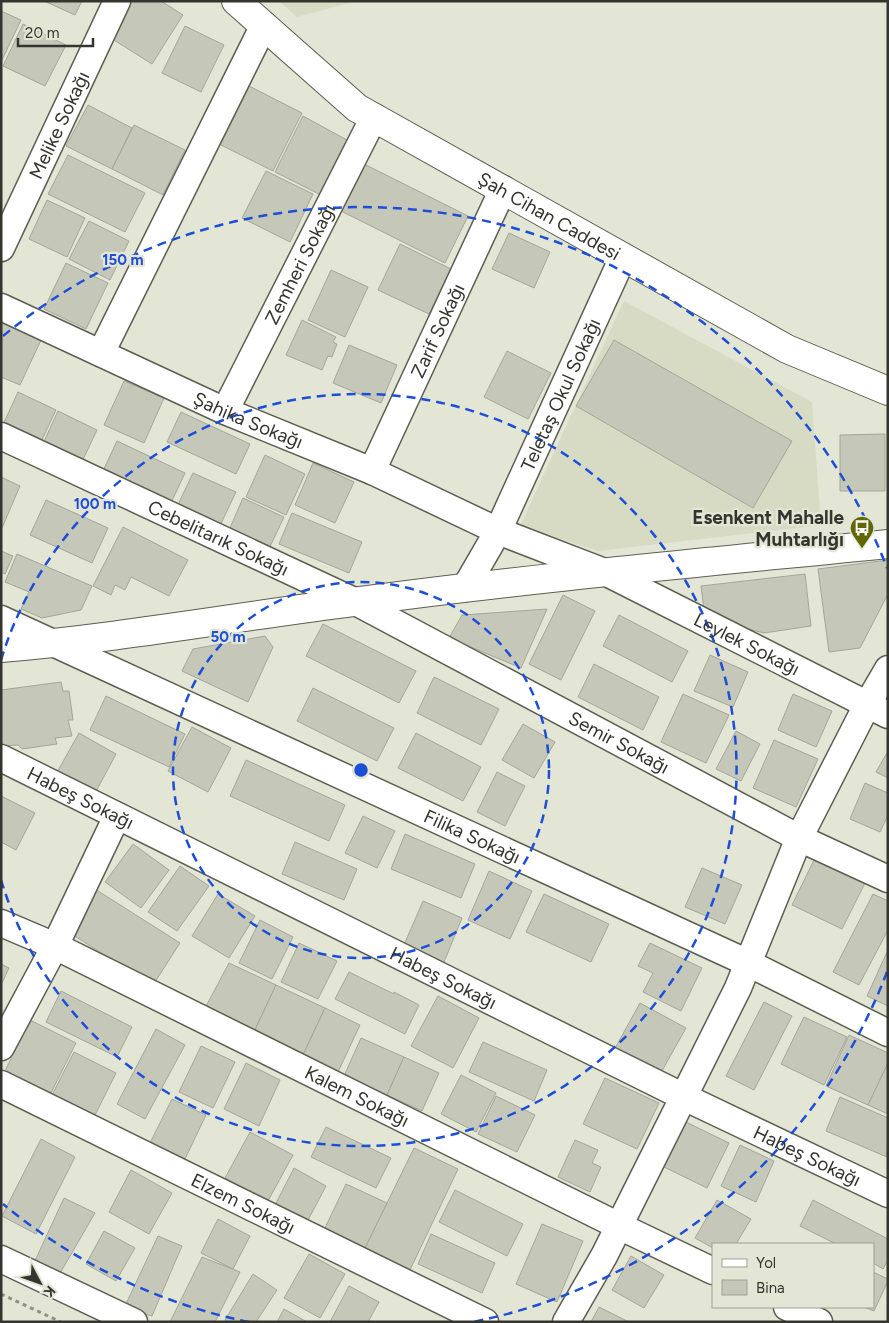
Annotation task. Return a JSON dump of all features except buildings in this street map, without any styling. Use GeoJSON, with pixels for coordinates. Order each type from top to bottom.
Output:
{"type":"FeatureCollection","features":[{"type":"Feature","properties":{"kind":"main road","name":"Şah Cihan Caddesi"},"geometry":{"type":"LineString","coordinates":[[236,1],[357,108],[788,349],[888,391]]}},
{"type":"Feature","properties":{"kind":"main road"},"geometry":{"type":"LineString","coordinates":[[1,648],[54,644],[465,588],[888,544]]}},
{"type":"Feature","properties":{"kind":"street","name":"Melike Sokağı"},"geometry":{"type":"LineString","coordinates":[[1,248],[117,1]]}},
{"type":"Feature","properties":{"kind":"street"},"geometry":{"type":"LineString","coordinates":[[101,353],[264,25]]}},
{"type":"Feature","properties":{"kind":"street","name":"Zemheri Sokağı"},"geometry":{"type":"LineString","coordinates":[[226,411],[374,117]]}},
{"type":"Feature","properties":{"kind":"street","name":"Zarif Sokağı"},"geometry":{"type":"LineString","coordinates":[[372,472],[502,189]]}},
{"type":"Feature","properties":{"kind":"street","name":"Teletaş Okul Sokağı"},"geometry":{"type":"LineString","coordinates":[[465,588],[498,531],[623,257]]}},
{"type":"Feature","properties":{"kind":"street","name":"Şahika Sokağı"},"geometry":{"type":"LineString","coordinates":[[1,307],[226,411],[372,472],[498,531]]}},
{"type":"Feature","properties":{"kind":"street","name":"Cebelitarık Sokağı"},"geometry":{"type":"LineString","coordinates":[[1,436],[354,602]]}},
{"type":"Feature","properties":{"kind":"street","name":"Leylek Sokağı"},"geometry":{"type":"LineString","coordinates":[[498,531],[607,573],[878,710]]}},
{"type":"Feature","properties":{"kind":"street","name":"Semir Sokağı"},"geometry":{"type":"LineString","coordinates":[[354,602],[799,838],[888,879]]}},
{"type":"Feature","properties":{"kind":"street","name":"Filika Sokağı"},"geometry":{"type":"LineString","coordinates":[[1,618],[748,963],[888,1033]]}},
{"type":"Feature","properties":{"kind":"street"},"geometry":{"type":"LineString","coordinates":[[566,1322],[604,1256],[738,988],[799,838],[878,710],[888,669]]}},
{"type":"Feature","properties":{"kind":"street","name":"Habeş Sokağı"},"geometry":{"type":"LineString","coordinates":[[1,758],[684,1096],[888,1194]]}},
{"type":"Feature","properties":{"kind":"street"},"geometry":{"type":"LineString","coordinates":[[1,1047],[55,946],[117,816]]}},
{"type":"Feature","properties":{"kind":"street","name":"Kalem Sokağı"},"geometry":{"type":"LineString","coordinates":[[1,923],[55,946],[712,1271]]}},
{"type":"Feature","properties":{"kind":"street","name":"Elzem Sokağı"},"geometry":{"type":"LineString","coordinates":[[1,1084],[485,1322]]}},
{"type":"Feature","properties":{"kind":"street"},"geometry":{"type":"LineString","coordinates":[[1,1259],[134,1322]]}},
{"type":"Feature","properties":{"kind":"street"},"geometry":{"type":"LineString","coordinates":[[789,1308],[819,1322]]}},
{"type":"Feature","properties":{"kind":"path"},"geometry":{"type":"LineString","coordinates":[[1,1294],[61,1322]]}},
{"type":"Feature","properties":{"kind":"shaded area"},"geometry":{"type":"Polygon","coordinates":[[[279,1],[356,1],[297,17],[279,1]]]}},
{"type":"Feature","properties":{"kind":"shaded area"},"geometry":{"type":"Polygon","coordinates":[[[624,301],[812,402],[821,525],[598,551],[520,526],[624,301]]]}},
{"type":"Feature","properties":{"kind":"place","name":"Esenkent Mahalle Muhtarlığı"},"geometry":{"type":"Point","coordinates":[862,549]}}]}
